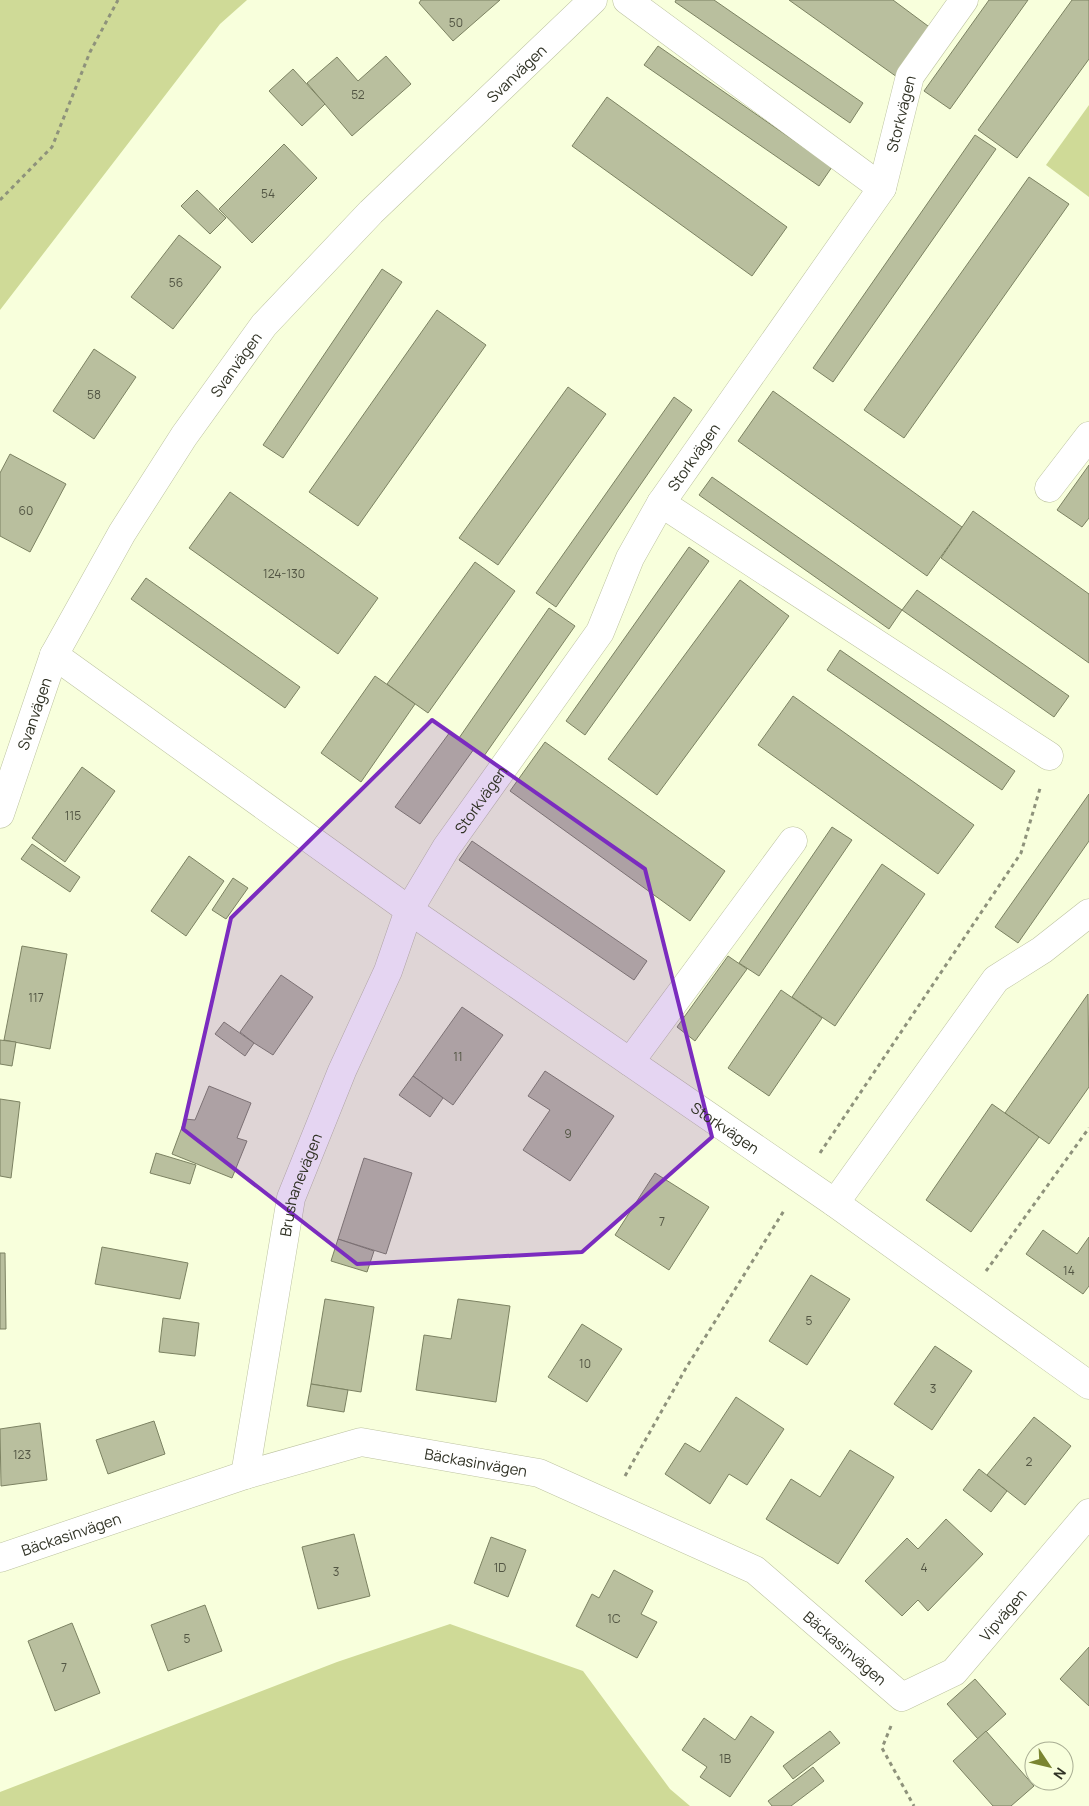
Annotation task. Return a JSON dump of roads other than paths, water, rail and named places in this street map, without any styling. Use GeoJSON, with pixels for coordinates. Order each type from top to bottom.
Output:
{"type":"FeatureCollection","features":[{"type":"Feature","properties":{"kind":"street","name":"Svanvägen"},"geometry":{"type":"LineString","coordinates":[[0,814],[54,656],[122,533],[153,484],[184,436],[264,325],[371,212],[593,0]]}},
{"type":"Feature","properties":{"kind":"street"},"geometry":{"type":"LineString","coordinates":[[627,0],[882,188]]}},
{"type":"Feature","properties":{"kind":"street","name":"Storkvägen"},"geometry":{"type":"LineString","coordinates":[[409,910],[446,848],[600,632],[630,558],[661,503],[882,188],[910,76],[964,0]]}},
{"type":"Feature","properties":{"kind":"street"},"geometry":{"type":"LineString","coordinates":[[1049,488],[1089,436]]}},
{"type":"Feature","properties":{"kind":"street"},"geometry":{"type":"LineString","coordinates":[[661,503],[1049,756]]}},
{"type":"Feature","properties":{"kind":"street","name":"Storkvägen"},"geometry":{"type":"LineString","coordinates":[[54,656],[409,910],[835,1203],[1089,1385]]}},
{"type":"Feature","properties":{"kind":"street"},"geometry":{"type":"LineString","coordinates":[[630,1062],[793,841]]}},
{"type":"Feature","properties":{"kind":"street","name":"Brushanevägen"},"geometry":{"type":"LineString","coordinates":[[245,1475],[291,1198],[342,1072],[388,972],[409,910]]}},
{"type":"Feature","properties":{"kind":"street"},"geometry":{"type":"LineString","coordinates":[[835,1203],[996,979],[1042,950],[1089,913]]}},
{"type":"Feature","properties":{"kind":"street","name":"Bäckasinvägen"},"geometry":{"type":"LineString","coordinates":[[0,1558],[245,1475],[361,1442],[539,1474],[755,1570],[902,1697]]}},
{"type":"Feature","properties":{"kind":"street","name":"Vipvägen"},"geometry":{"type":"LineString","coordinates":[[902,1697],[954,1672],[1089,1513]]}}]}
